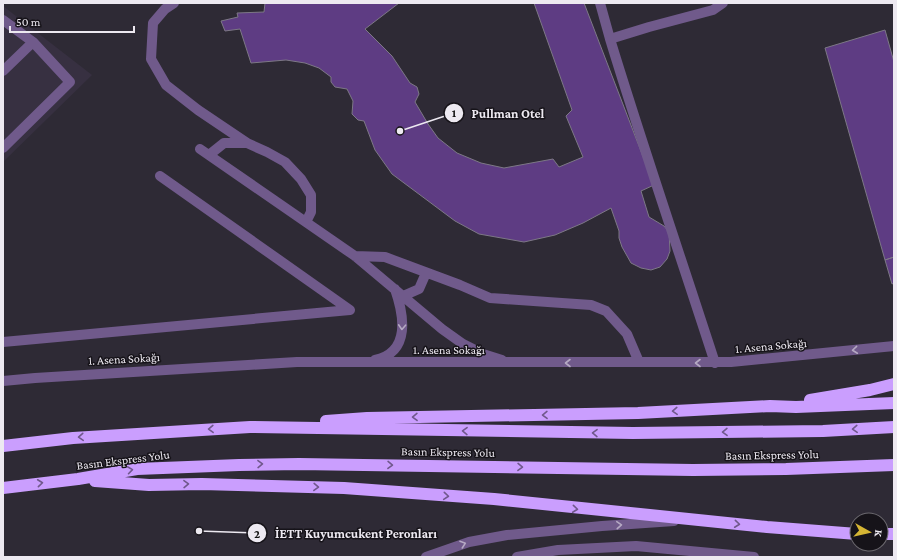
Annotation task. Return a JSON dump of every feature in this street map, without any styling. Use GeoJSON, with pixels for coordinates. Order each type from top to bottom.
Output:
{"type":"FeatureCollection","features":[{"type":"Feature","properties":{"kind":"highway"},"geometry":{"type":"LineString","coordinates":[[250,427],[367,418],[638,412],[770,406],[870,390],[894,384]]}},
{"type":"Feature","properties":{"kind":"highway"},"geometry":{"type":"LineString","coordinates":[[770,406],[796,408],[894,403]]}},
{"type":"Feature","properties":{"kind":"highway","name":"Basın Ekspress Yolu"},"geometry":{"type":"LineString","coordinates":[[3,446],[73,438],[250,427],[633,433],[823,431],[894,427]]}},
{"type":"Feature","properties":{"kind":"highway","name":"Basın Ekspress Yolu"},"geometry":{"type":"LineString","coordinates":[[3,488],[78,480],[137,470],[284,464],[693,470],[786,469],[894,465]]}},
{"type":"Feature","properties":{"kind":"highway"},"geometry":{"type":"LineString","coordinates":[[78,480],[149,485],[202,484],[344,488],[494,500],[767,527],[849,533]]}},
{"type":"Feature","properties":{"kind":"street"},"geometry":{"type":"LineString","coordinates":[[174,3],[165,9],[153,23],[151,59],[166,85],[198,110],[247,143],[285,162],[301,178],[311,195],[311,212],[306,222]]}},
{"type":"Feature","properties":{"kind":"street"},"geometry":{"type":"LineString","coordinates":[[600,3],[644,148],[715,363]]}},
{"type":"Feature","properties":{"kind":"street"},"geometry":{"type":"LineString","coordinates":[[610,39],[713,10],[723,3]]}},
{"type":"Feature","properties":{"kind":"street"},"geometry":{"type":"LineString","coordinates":[[3,20],[33,42],[70,82],[3,148]]}},
{"type":"Feature","properties":{"kind":"street"},"geometry":{"type":"LineString","coordinates":[[3,71],[33,42]]}},
{"type":"Feature","properties":{"kind":"street"},"geometry":{"type":"LineString","coordinates":[[209,155],[224,143],[247,143]]}},
{"type":"Feature","properties":{"kind":"street"},"geometry":{"type":"LineString","coordinates":[[200,149],[355,256],[442,329],[463,344],[483,354],[511,363]]}},
{"type":"Feature","properties":{"kind":"street"},"geometry":{"type":"LineString","coordinates":[[3,342],[350,310],[160,176]]}},
{"type":"Feature","properties":{"kind":"street"},"geometry":{"type":"LineString","coordinates":[[355,256],[385,257],[490,298],[591,305],[606,311],[627,334],[639,362]]}},
{"type":"Feature","properties":{"kind":"street"},"geometry":{"type":"LineString","coordinates":[[403,296],[419,289],[426,273]]}},
{"type":"Feature","properties":{"kind":"street"},"geometry":{"type":"LineString","coordinates":[[364,363],[383,359],[391,354],[398,345],[402,334],[403,321],[401,306],[394,289]]}},
{"type":"Feature","properties":{"kind":"street","name":"1. Asena Sokağı"},"geometry":{"type":"LineString","coordinates":[[3,381],[296,362],[715,363],[894,346]]}},
{"type":"Feature","properties":{"kind":"street"},"geometry":{"type":"LineString","coordinates":[[426,557],[469,542],[507,535],[602,526],[698,520]]}},
{"type":"Feature","properties":{"kind":"street"},"geometry":{"type":"LineString","coordinates":[[517,557],[558,550],[636,546],[699,551],[737,557],[754,557]]}},
{"type":"Feature","properties":{"kind":"shaded area"},"geometry":{"type":"Polygon","coordinates":[[[3,6],[92,75],[3,162],[3,6]]]}},
{"type":"Feature","properties":{"kind":"building"},"geometry":{"type":"Polygon","coordinates":[[[265,3],[399,3],[365,29],[392,56],[410,83],[417,87],[419,94],[415,102],[438,138],[457,153],[481,163],[504,168],[553,159],[559,167],[583,157],[566,116],[572,110],[534,3],[584,3],[654,185],[641,191],[649,217],[664,226],[669,232],[670,251],[667,259],[660,267],[651,270],[641,268],[631,263],[622,247],[619,238],[619,231],[611,208],[583,223],[555,235],[524,242],[479,234],[455,221],[392,174],[375,150],[364,121],[358,120],[352,114],[353,101],[347,89],[335,87],[331,82],[331,77],[319,68],[305,63],[286,60],[251,63],[240,29],[225,31],[221,21],[238,17],[237,13],[264,12],[265,3]]]}},
{"type":"Feature","properties":{"kind":"building"},"geometry":{"type":"Polygon","coordinates":[[[885,30],[894,62],[894,257],[885,260],[825,48],[885,30]]]}},
{"type":"Feature","properties":{"kind":"building"},"geometry":{"type":"Polygon","coordinates":[[[894,257],[894,283],[892,284],[885,260],[894,257]]]}},
{"type":"Feature","properties":{"kind":"place","name":"Pullman Otel"},"geometry":{"type":"Point","coordinates":[400,131]}},
{"type":"Feature","properties":{"kind":"place","name":"İETT Kuyumcukent Peronları"},"geometry":{"type":"Point","coordinates":[199,531]}}]}
